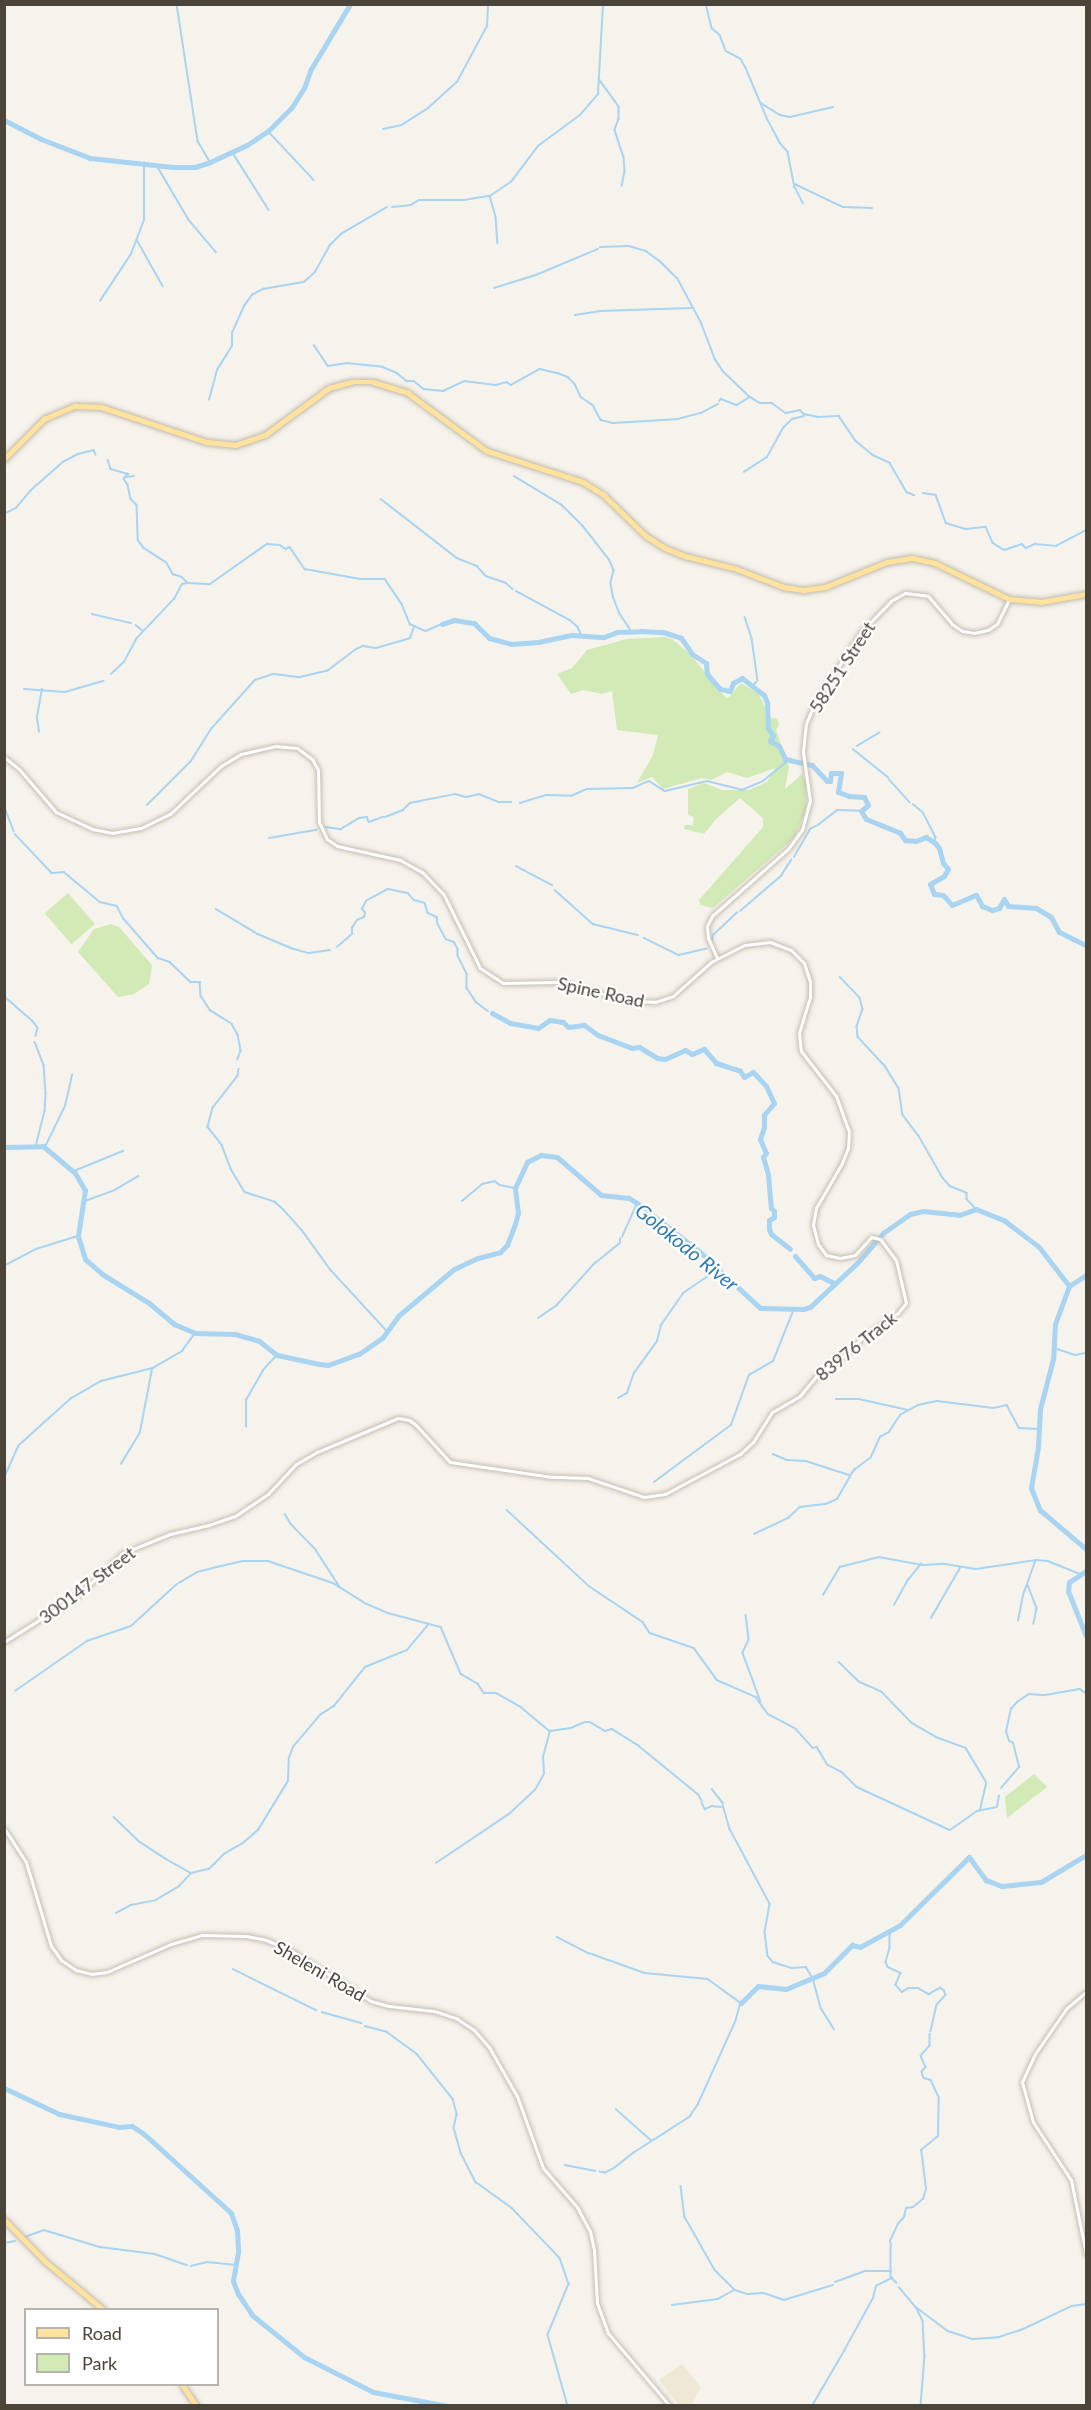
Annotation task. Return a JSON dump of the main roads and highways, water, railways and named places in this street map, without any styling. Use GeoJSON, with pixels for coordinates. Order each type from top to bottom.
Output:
{"type":"FeatureCollection","features":[{"type":"Feature","properties":{"kind":"main road"},"geometry":{"type":"LineString","coordinates":[[4,459],[44,419],[75,406],[101,407],[207,442],[236,445],[265,435],[330,388],[357,381],[380,382],[408,393],[486,450],[584,482],[604,495],[650,538],[676,554],[730,566],[784,587],[804,590],[837,584],[890,561],[919,559],[935,563],[1010,599],[1041,602],[1086,594]]}},
{"type":"Feature","properties":{"kind":"main road"},"geometry":{"type":"LineString","coordinates":[[4,2219],[46,2262],[102,2308]]}},
{"type":"Feature","properties":{"kind":"main road"},"geometry":{"type":"LineString","coordinates":[[183,2386],[197,2406]]}},
{"type":"Feature","properties":{"kind":"waterway"},"geometry":{"type":"LineString","coordinates":[[177,4],[198,141],[210,162]]}},
{"type":"Feature","properties":{"kind":"waterway"},"geometry":{"type":"LineString","coordinates":[[4,120],[41,139],[90,158],[173,167],[195,167],[210,162],[247,145],[268,131],[292,107],[304,88],[311,69],[350,4]]}},
{"type":"Feature","properties":{"kind":"waterway"},"geometry":{"type":"LineString","coordinates":[[383,129],[402,125],[428,108],[457,82],[487,26],[488,4]]}},
{"type":"Feature","properties":{"kind":"waterway"},"geometry":{"type":"LineString","coordinates":[[392,207],[411,205],[419,200],[464,200],[490,196],[511,182],[538,146],[580,115],[598,94],[603,4]]}},
{"type":"Feature","properties":{"kind":"waterway"},"geometry":{"type":"LineString","coordinates":[[706,4],[712,28],[720,35],[726,51],[741,59],[768,120],[780,143],[788,152],[795,187],[803,203]]}},
{"type":"Feature","properties":{"kind":"waterway"},"geometry":{"type":"LineString","coordinates":[[599,79],[619,107],[619,119],[615,130],[624,157],[625,171],[622,186]]}},
{"type":"Feature","properties":{"kind":"waterway"},"geometry":{"type":"LineString","coordinates":[[761,103],[780,115],[790,117],[833,107]]}},
{"type":"Feature","properties":{"kind":"waterway"},"geometry":{"type":"LineString","coordinates":[[268,131],[314,180]]}},
{"type":"Feature","properties":{"kind":"waterway"},"geometry":{"type":"LineString","coordinates":[[233,153],[269,210]]}},
{"type":"Feature","properties":{"kind":"waterway"},"geometry":{"type":"LineString","coordinates":[[100,301],[131,254],[144,220],[144,163]]}},
{"type":"Feature","properties":{"kind":"waterway"},"geometry":{"type":"LineString","coordinates":[[156,164],[189,220],[216,252]]}},
{"type":"Feature","properties":{"kind":"waterway"},"geometry":{"type":"LineString","coordinates":[[795,184],[843,207],[872,208]]}},
{"type":"Feature","properties":{"kind":"waterway"},"geometry":{"type":"LineString","coordinates":[[490,196],[496,217],[498,243]]}},
{"type":"Feature","properties":{"kind":"waterway"},"geometry":{"type":"LineString","coordinates":[[209,400],[217,370],[232,346],[232,333],[244,306],[252,295],[263,289],[304,282],[315,272],[330,245],[341,234],[387,207]]}},
{"type":"Feature","properties":{"kind":"waterway"},"geometry":{"type":"LineString","coordinates":[[137,240],[163,286]]}},
{"type":"Feature","properties":{"kind":"waterway"},"geometry":{"type":"LineString","coordinates":[[600,247],[629,246],[646,251],[660,261],[678,279],[701,322],[715,359],[723,371],[750,397]]}},
{"type":"Feature","properties":{"kind":"waterway"},"geometry":{"type":"LineString","coordinates":[[494,288],[536,275],[598,249]]}},
{"type":"Feature","properties":{"kind":"waterway"},"geometry":{"type":"LineString","coordinates":[[575,315],[599,311],[691,308]]}},
{"type":"Feature","properties":{"kind":"waterway"},"geometry":{"type":"LineString","coordinates":[[314,345],[328,366],[347,363],[383,367],[397,373],[407,381],[414,381],[424,389],[443,391],[464,381],[496,385],[507,382],[511,385],[540,369],[558,373],[568,377],[575,384],[581,397],[593,405],[601,420],[613,423],[678,419],[701,413],[718,404]]}},
{"type":"Feature","properties":{"kind":"waterway"},"geometry":{"type":"LineString","coordinates":[[719,401],[721,399],[737,405],[750,397],[760,403],[772,403],[786,413],[800,410],[804,414],[818,417],[839,416],[855,440],[873,455],[890,463],[907,492],[914,495]]}},
{"type":"Feature","properties":{"kind":"waterway"},"geometry":{"type":"LineString","coordinates":[[744,472],[767,457],[783,428],[792,419],[804,416]]}},
{"type":"Feature","properties":{"kind":"waterway"},"geometry":{"type":"LineString","coordinates":[[4,514],[16,508],[31,490],[63,462],[78,454],[94,450],[96,455]]}},
{"type":"Feature","properties":{"kind":"waterway"},"geometry":{"type":"LineString","coordinates":[[108,460],[111,469],[128,474],[124,479],[131,499],[137,505],[138,540],[144,548],[167,563],[173,574],[182,577],[188,583],[210,584],[267,544],[280,545],[286,549],[290,547],[305,569],[360,579],[385,579],[402,604],[410,624],[426,631],[442,624]]}},
{"type":"Feature","properties":{"kind":"waterway"},"geometry":{"type":"LineString","coordinates":[[126,477],[134,476]]}},
{"type":"Feature","properties":{"kind":"waterway"},"geometry":{"type":"LineString","coordinates":[[514,476],[562,505],[583,526],[609,559],[614,570],[611,583],[613,596],[620,614],[632,632]]}},
{"type":"Feature","properties":{"kind":"waterway"},"geometry":{"type":"LineString","coordinates":[[923,493],[936,495],[946,523],[966,529],[986,527],[993,543],[1004,550],[1022,544],[1026,548],[1035,544],[1056,546],[1086,530]]}},
{"type":"Feature","properties":{"kind":"waterway"},"geometry":{"type":"LineString","coordinates":[[381,499],[457,558],[477,566],[486,576],[506,583],[513,589]]}},
{"type":"Feature","properties":{"kind":"waterway"},"geometry":{"type":"LineString","coordinates":[[111,674],[124,662],[136,639],[174,599],[182,584],[187,583]]}},
{"type":"Feature","properties":{"kind":"waterway"},"geometry":{"type":"LineString","coordinates":[[516,591],[570,620],[578,627],[582,636]]}},
{"type":"Feature","properties":{"kind":"waterway"},"geometry":{"type":"LineString","coordinates":[[92,614],[131,623]]}},
{"type":"Feature","properties":{"kind":"waterway"},"geometry":{"type":"LineString","coordinates":[[745,617],[752,638],[758,681]]}},
{"type":"Feature","properties":{"kind":"waterway"},"geometry":{"type":"LineString","coordinates":[[442,624],[454,620],[474,623],[489,638],[511,644],[538,642],[572,635],[604,637],[617,632],[641,631],[663,632],[681,638],[692,654],[706,663],[707,674],[720,689],[730,691],[733,683],[742,678],[764,695],[767,703],[768,728],[773,736],[770,741],[779,746],[785,759],[812,765],[827,781],[830,781],[831,773],[841,773],[838,792],[849,796],[864,797],[868,805],[861,811],[866,819],[900,833],[905,840],[916,841],[926,837],[935,843],[948,869],[944,876],[930,884],[934,894],[943,895],[952,905],[976,895],[982,906],[992,910],[999,908],[1004,899],[1008,906],[1036,908],[1051,917],[1059,932],[1086,945]]}},
{"type":"Feature","properties":{"kind":"waterway"},"geometry":{"type":"LineString","coordinates":[[136,625],[142,630]]}},
{"type":"Feature","properties":{"kind":"waterway"},"geometry":{"type":"LineString","coordinates":[[147,805],[191,761],[211,729],[255,680],[274,674],[300,677],[327,671],[363,646],[376,648],[410,638],[414,627]]}},
{"type":"Feature","properties":{"kind":"waterway"},"geometry":{"type":"LineString","coordinates":[[24,689],[65,692],[103,681]]}},
{"type":"Feature","properties":{"kind":"waterway"},"geometry":{"type":"LineString","coordinates":[[753,686],[756,682]]}},
{"type":"Feature","properties":{"kind":"waterway"},"geometry":{"type":"LineString","coordinates":[[39,732],[37,717],[42,689]]}},
{"type":"Feature","properties":{"kind":"waterway"},"geometry":{"type":"LineString","coordinates":[[857,746],[879,733]]}},
{"type":"Feature","properties":{"kind":"waterway"},"geometry":{"type":"LineString","coordinates":[[853,749],[888,777]]}},
{"type":"Feature","properties":{"kind":"waterway"},"geometry":{"type":"LineString","coordinates":[[520,803],[547,795],[571,796],[587,789],[633,788],[649,781],[665,791],[707,781],[742,790],[763,781],[790,759]]}},
{"type":"Feature","properties":{"kind":"waterway"},"geometry":{"type":"LineString","coordinates":[[889,779],[910,802]]}},
{"type":"Feature","properties":{"kind":"waterway"},"geometry":{"type":"LineString","coordinates":[[385,817],[403,810],[410,803],[455,794],[466,797],[479,794],[499,802],[511,802]]}},
{"type":"Feature","properties":{"kind":"waterway"},"geometry":{"type":"LineString","coordinates":[[913,804],[923,812],[936,837],[935,843]]}},
{"type":"Feature","properties":{"kind":"waterway"},"geometry":{"type":"LineString","coordinates":[[4,805],[14,831]]}},
{"type":"Feature","properties":{"kind":"waterway"},"geometry":{"type":"LineString","coordinates":[[818,825],[837,810],[861,811]]}},
{"type":"Feature","properties":{"kind":"waterway"},"geometry":{"type":"LineString","coordinates":[[326,827],[341,829],[359,818],[367,817],[369,822],[383,817]]}},
{"type":"Feature","properties":{"kind":"waterway"},"geometry":{"type":"LineString","coordinates":[[794,857],[810,829],[816,826]]}},
{"type":"Feature","properties":{"kind":"waterway"},"geometry":{"type":"LineString","coordinates":[[269,838],[316,830]]}},
{"type":"Feature","properties":{"kind":"waterway"},"geometry":{"type":"LineString","coordinates":[[15,834],[52,873],[64,872],[100,902],[117,906],[124,919],[158,958],[170,962],[191,982],[200,982],[201,996],[210,1010],[232,1024],[238,1035],[241,1051],[238,1059]]}},
{"type":"Feature","properties":{"kind":"waterway"},"geometry":{"type":"LineString","coordinates":[[740,911],[781,876],[791,860]]}},
{"type":"Feature","properties":{"kind":"waterway"},"geometry":{"type":"LineString","coordinates":[[516,866],[552,885]]}},
{"type":"Feature","properties":{"kind":"waterway"},"geometry":{"type":"LineString","coordinates":[[337,947],[352,934],[352,928],[357,920],[364,917],[365,913],[362,909],[366,901],[388,889],[408,893],[414,900],[425,903],[428,913],[437,917],[446,939],[454,942],[467,974],[467,988],[476,1002],[488,1011]]}},
{"type":"Feature","properties":{"kind":"waterway"},"geometry":{"type":"LineString","coordinates":[[555,890],[593,924],[638,935]]}},
{"type":"Feature","properties":{"kind":"waterway"},"geometry":{"type":"LineString","coordinates":[[216,909],[258,934],[291,948],[309,953],[330,950]]}},
{"type":"Feature","properties":{"kind":"waterway"},"geometry":{"type":"LineString","coordinates":[[712,941],[713,935],[737,913]]}},
{"type":"Feature","properties":{"kind":"waterway"},"geometry":{"type":"LineString","coordinates":[[644,938],[679,955],[706,949]]}},
{"type":"Feature","properties":{"kind":"waterway"},"geometry":{"type":"LineString","coordinates":[[840,977],[860,998],[863,1009],[857,1026],[858,1037],[885,1066],[899,1088],[903,1115],[919,1136],[943,1178],[950,1186],[967,1193],[967,1199],[976,1209]]}},
{"type":"Feature","properties":{"kind":"waterway"},"geometry":{"type":"LineString","coordinates":[[4,996],[32,1020],[38,1028],[36,1036]]}},
{"type":"Feature","properties":{"kind":"waterway"},"geometry":{"type":"LineString","coordinates":[[492,1013],[510,1023],[538,1028],[550,1020],[563,1022],[568,1027],[584,1025],[598,1035],[632,1048],[639,1047],[657,1058],[665,1059],[685,1050],[692,1054],[704,1049],[716,1063],[740,1071],[744,1077],[753,1072],[766,1086],[774,1103],[764,1115],[764,1127],[760,1139],[766,1153],[763,1157],[768,1175],[771,1208],[774,1211],[774,1217],[769,1220],[769,1229],[771,1234],[790,1249]]}},
{"type":"Feature","properties":{"kind":"waterway"},"geometry":{"type":"LineString","coordinates":[[35,1042],[44,1065],[46,1093],[45,1111],[37,1144]]}},
{"type":"Feature","properties":{"kind":"waterway"},"geometry":{"type":"LineString","coordinates":[[239,1069],[238,1076],[213,1108],[208,1127],[222,1145],[231,1169],[245,1192],[275,1202],[283,1209],[302,1230],[330,1269],[387,1331]]}},
{"type":"Feature","properties":{"kind":"waterway"},"geometry":{"type":"LineString","coordinates":[[45,1147],[65,1106],[72,1075]]}},
{"type":"Feature","properties":{"kind":"waterway","name":"Golokodo River"},"geometry":{"type":"LineString","coordinates":[[4,1147],[43,1146],[75,1173],[85,1190],[78,1236],[85,1259],[102,1274],[149,1303],[174,1324],[195,1333],[235,1334],[259,1341],[277,1355],[328,1365],[359,1354],[383,1337],[398,1316],[454,1269],[478,1258],[500,1252],[507,1245],[518,1213],[515,1188],[527,1162],[541,1155],[557,1157],[601,1195],[629,1198],[637,1203],[700,1252],[760,1308],[803,1309],[810,1307],[857,1263],[883,1233],[910,1214],[923,1211],[959,1215],[976,1209],[1005,1221],[1039,1247],[1069,1286],[1055,1324],[1053,1359],[1040,1409],[1038,1447],[1031,1488],[1040,1510],[1086,1549]]}},
{"type":"Feature","properties":{"kind":"waterway"},"geometry":{"type":"LineString","coordinates":[[74,1171],[123,1151]]}},
{"type":"Feature","properties":{"kind":"waterway"},"geometry":{"type":"LineString","coordinates":[[85,1201],[115,1190],[138,1176]]}},
{"type":"Feature","properties":{"kind":"waterway"},"geometry":{"type":"LineString","coordinates":[[462,1201],[482,1184],[495,1181],[500,1185],[515,1188]]}},
{"type":"Feature","properties":{"kind":"waterway"},"geometry":{"type":"LineString","coordinates":[[622,1237],[637,1203]]}},
{"type":"Feature","properties":{"kind":"waterway"},"geometry":{"type":"LineString","coordinates":[[4,1266],[36,1249],[78,1236]]}},
{"type":"Feature","properties":{"kind":"waterway"},"geometry":{"type":"LineString","coordinates":[[538,1318],[556,1306],[594,1264],[620,1243],[620,1239]]}},
{"type":"Feature","properties":{"kind":"waterway"},"geometry":{"type":"LineString","coordinates":[[795,1256],[814,1278],[820,1276],[834,1283]]}},
{"type":"Feature","properties":{"kind":"waterway","name":"Golokodo River"},"geometry":{"type":"LineString","coordinates":[[713,1272],[716,1269]]}},
{"type":"Feature","properties":{"kind":"waterway"},"geometry":{"type":"LineString","coordinates":[[618,1398],[627,1393],[634,1373],[657,1341],[661,1325],[683,1293],[710,1275]]}},
{"type":"Feature","properties":{"kind":"waterway"},"geometry":{"type":"LineString","coordinates":[[1069,1286],[1086,1275]]}},
{"type":"Feature","properties":{"kind":"waterway"},"geometry":{"type":"LineString","coordinates":[[654,1482],[731,1425],[749,1375],[773,1361],[794,1309]]}},
{"type":"Feature","properties":{"kind":"waterway"},"geometry":{"type":"LineString","coordinates":[[4,1478],[19,1445],[70,1399],[101,1381],[153,1368],[182,1351],[195,1333]]}},
{"type":"Feature","properties":{"kind":"waterway"},"geometry":{"type":"LineString","coordinates":[[1054,1348],[1075,1355],[1086,1353]]}},
{"type":"Feature","properties":{"kind":"waterway"},"geometry":{"type":"LineString","coordinates":[[246,1427],[246,1400],[263,1370],[277,1355]]}},
{"type":"Feature","properties":{"kind":"waterway"},"geometry":{"type":"LineString","coordinates":[[121,1464],[140,1432],[152,1369]]}},
{"type":"Feature","properties":{"kind":"waterway"},"geometry":{"type":"LineString","coordinates":[[836,1399],[859,1399],[908,1410]]}},
{"type":"Feature","properties":{"kind":"waterway"},"geometry":{"type":"LineString","coordinates":[[754,1534],[788,1518],[800,1507],[826,1504],[837,1499],[854,1470],[871,1457],[880,1437],[889,1432],[900,1415],[918,1405],[937,1401],[994,1408],[1007,1405],[1019,1428],[1039,1429]]}},
{"type":"Feature","properties":{"kind":"waterway"},"geometry":{"type":"LineString","coordinates":[[773,1454],[787,1460],[806,1461],[849,1475]]}},
{"type":"Feature","properties":{"kind":"waterway"},"geometry":{"type":"LineString","coordinates":[[507,1510],[589,1586],[643,1622],[650,1633],[694,1648],[717,1680],[756,1697],[768,1714],[796,1729],[813,1748],[817,1747],[828,1765],[842,1772],[857,1787],[950,1830],[977,1811],[997,1807],[999,1796]]}},
{"type":"Feature","properties":{"kind":"waterway"},"geometry":{"type":"LineString","coordinates":[[285,1514],[291,1524],[316,1550],[340,1587]]}},
{"type":"Feature","properties":{"kind":"waterway"},"geometry":{"type":"LineString","coordinates":[[823,1595],[840,1567],[879,1557],[923,1565],[945,1564],[976,1569],[1036,1560],[1048,1561],[1080,1574]]}},
{"type":"Feature","properties":{"kind":"waterway"},"geometry":{"type":"LineString","coordinates":[[179,1583],[197,1572],[217,1567],[243,1561],[268,1561],[333,1583],[367,1604],[388,1613],[441,1627],[461,1674],[478,1684],[484,1693],[496,1693],[521,1707],[550,1731],[571,1728],[585,1722],[590,1722],[605,1731],[612,1729],[639,1746],[699,1795],[702,1801]]}},
{"type":"Feature","properties":{"kind":"waterway"},"geometry":{"type":"LineString","coordinates":[[1018,1621],[1023,1595],[1035,1562]]}},
{"type":"Feature","properties":{"kind":"waterway"},"geometry":{"type":"LineString","coordinates":[[894,1605],[908,1580],[921,1564]]}},
{"type":"Feature","properties":{"kind":"waterway"},"geometry":{"type":"LineString","coordinates":[[931,1618],[960,1568]]}},
{"type":"Feature","properties":{"kind":"waterway"},"geometry":{"type":"LineString","coordinates":[[1086,1571],[1069,1582],[1068,1591],[1086,1636]]}},
{"type":"Feature","properties":{"kind":"waterway"},"geometry":{"type":"LineString","coordinates":[[15,1691],[87,1641],[131,1626],[177,1584]]}},
{"type":"Feature","properties":{"kind":"waterway"},"geometry":{"type":"LineString","coordinates":[[1028,1585],[1037,1608],[1034,1624]]}},
{"type":"Feature","properties":{"kind":"waterway"},"geometry":{"type":"LineString","coordinates":[[746,1615],[749,1640],[743,1653],[761,1702]]}},
{"type":"Feature","properties":{"kind":"waterway"},"geometry":{"type":"LineString","coordinates":[[114,1817],[140,1842],[191,1873],[209,1869],[224,1854],[243,1843],[258,1830],[288,1781],[289,1758],[293,1747],[320,1715],[334,1706],[365,1667],[407,1650],[429,1624]]}},
{"type":"Feature","properties":{"kind":"waterway"},"geometry":{"type":"LineString","coordinates":[[839,1662],[860,1682],[882,1692],[912,1723],[936,1737],[966,1748],[986,1781]]}},
{"type":"Feature","properties":{"kind":"waterway"},"geometry":{"type":"LineString","coordinates":[[1001,1788],[1019,1767],[1013,1743],[1009,1741],[1006,1732],[1011,1709],[1017,1702],[1029,1694],[1045,1695],[1080,1689],[1086,1693]]}},
{"type":"Feature","properties":{"kind":"waterway"},"geometry":{"type":"LineString","coordinates":[[436,1863],[509,1814],[535,1790],[544,1774],[543,1757],[550,1731]]}},
{"type":"Feature","properties":{"kind":"waterway"},"geometry":{"type":"LineString","coordinates":[[980,1810],[986,1784]]}},
{"type":"Feature","properties":{"kind":"waterway"},"geometry":{"type":"LineString","coordinates":[[712,1789],[723,1803]]}},
{"type":"Feature","properties":{"kind":"waterway"},"geometry":{"type":"LineString","coordinates":[[702,1803],[705,1809],[712,1806],[721,1807]]}},
{"type":"Feature","properties":{"kind":"waterway"},"geometry":{"type":"LineString","coordinates":[[723,1805],[730,1829],[770,1904],[765,1932],[768,1956],[773,1962],[792,1968],[806,1967],[813,1978],[821,2008],[834,2029]]}},
{"type":"Feature","properties":{"kind":"waterway"},"geometry":{"type":"LineString","coordinates":[[741,2003],[758,1986],[786,1989],[824,1973],[852,1945],[860,1947],[900,1925],[969,1857],[986,1880],[1002,1886],[1041,1882],[1086,1855]]}},
{"type":"Feature","properties":{"kind":"waterway"},"geometry":{"type":"LineString","coordinates":[[116,1913],[131,1905],[156,1900],[179,1886],[190,1874]]}},
{"type":"Feature","properties":{"kind":"waterway"},"geometry":{"type":"LineString","coordinates":[[890,1930],[890,1948],[886,1962],[888,1967],[901,1973],[896,1985],[902,1992],[909,1988],[918,1988],[929,1994],[940,1988],[944,1990],[946,1995],[937,2005],[931,2031]]}},
{"type":"Feature","properties":{"kind":"waterway"},"geometry":{"type":"LineString","coordinates":[[557,1937],[589,1953],[645,1973],[708,1979],[741,2003],[736,2021],[698,2105],[690,2117],[615,2168],[605,2173],[600,2172]]}},
{"type":"Feature","properties":{"kind":"waterway"},"geometry":{"type":"LineString","coordinates":[[233,1969],[316,2010]]}},
{"type":"Feature","properties":{"kind":"waterway"},"geometry":{"type":"LineString","coordinates":[[322,2012],[361,2023]]}},
{"type":"Feature","properties":{"kind":"waterway"},"geometry":{"type":"LineString","coordinates":[[365,2026],[387,2032],[417,2054],[453,2099],[457,2114],[454,2128],[461,2153],[476,2182],[512,2208],[560,2258],[569,2284],[548,2335],[568,2406]]}},
{"type":"Feature","properties":{"kind":"waterway"},"geometry":{"type":"LineString","coordinates":[[930,2034],[930,2046],[921,2056],[926,2067],[922,2072],[924,2078],[931,2080],[938,2095]]}},
{"type":"Feature","properties":{"kind":"waterway"},"geometry":{"type":"LineString","coordinates":[[4,2088],[59,2114],[119,2127],[132,2126],[144,2134],[231,2213],[237,2230],[238,2252],[233,2281],[238,2294],[252,2315],[304,2357],[373,2392],[448,2406]]}},
{"type":"Feature","properties":{"kind":"waterway"},"geometry":{"type":"LineString","coordinates":[[891,2246],[890,2241],[904,2217],[906,2208],[913,2207],[923,2199],[926,2189],[921,2150],[938,2136],[939,2097]]}},
{"type":"Feature","properties":{"kind":"waterway"},"geometry":{"type":"LineString","coordinates":[[616,2109],[651,2140]]}},
{"type":"Feature","properties":{"kind":"waterway"},"geometry":{"type":"LineString","coordinates":[[565,2165],[595,2171]]}},
{"type":"Feature","properties":{"kind":"waterway"},"geometry":{"type":"LineString","coordinates":[[681,2186],[685,2217],[715,2270],[735,2290],[747,2294],[764,2293],[784,2300],[833,2285]]}},
{"type":"Feature","properties":{"kind":"waterway"},"geometry":{"type":"LineString","coordinates":[[25,2237],[44,2230],[100,2247],[155,2254],[187,2265]]}},
{"type":"Feature","properties":{"kind":"waterway"},"geometry":{"type":"LineString","coordinates":[[4,2243],[15,2241]]}},
{"type":"Feature","properties":{"kind":"waterway"},"geometry":{"type":"LineString","coordinates":[[891,2247],[891,2277],[897,2283]]}},
{"type":"Feature","properties":{"kind":"waterway"},"geometry":{"type":"LineString","coordinates":[[191,2266],[207,2262],[236,2265]]}},
{"type":"Feature","properties":{"kind":"waterway"},"geometry":{"type":"LineString","coordinates":[[835,2282],[866,2271],[891,2271]]}},
{"type":"Feature","properties":{"kind":"waterway"},"geometry":{"type":"LineString","coordinates":[[812,2406],[873,2298],[876,2286],[892,2278]]}},
{"type":"Feature","properties":{"kind":"waterway"},"geometry":{"type":"LineString","coordinates":[[899,2287],[916,2307],[923,2321],[925,2356],[921,2406]]}},
{"type":"Feature","properties":{"kind":"waterway"},"geometry":{"type":"LineString","coordinates":[[672,2305],[718,2299],[734,2290]]}},
{"type":"Feature","properties":{"kind":"waterway"},"geometry":{"type":"LineString","coordinates":[[916,2307],[948,2331],[973,2339],[999,2337],[1021,2330],[1072,2306],[1086,2304]]}}]}
